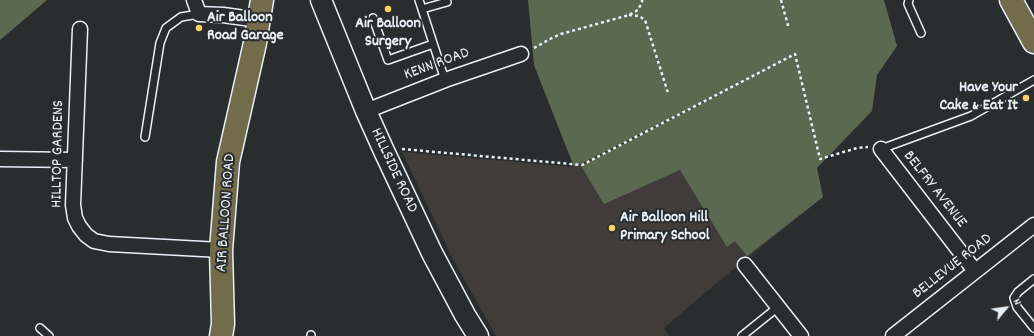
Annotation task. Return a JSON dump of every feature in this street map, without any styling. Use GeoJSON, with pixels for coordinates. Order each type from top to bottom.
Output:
{"type":"FeatureCollection","features":[{"type":"Feature","properties":{"kind":"main road"},"geometry":{"type":"LineString","coordinates":[[1011,0],[1034,42]]}},
{"type":"Feature","properties":{"kind":"main road","name":"AIR BALLOON ROAD"},"geometry":{"type":"LineString","coordinates":[[221,336],[223,324],[222,250],[228,162],[260,10]]}},
{"type":"Feature","properties":{"kind":"street"},"geometry":{"type":"LineString","coordinates":[[194,0],[199,14]]}},
{"type":"Feature","properties":{"kind":"street","name":"HILLSIDE ROAD"},"geometry":{"type":"LineString","coordinates":[[321,0],[366,111],[432,253],[478,336]]}},
{"type":"Feature","properties":{"kind":"street","name":"AIR BALLOON ROAD"},"geometry":{"type":"LineString","coordinates":[[199,14],[223,15],[260,10]]}},
{"type":"Feature","properties":{"kind":"street","name":"HILLTOP GARDENS"},"geometry":{"type":"LineString","coordinates":[[80,29],[73,205],[75,218],[86,235],[94,241],[109,244],[222,250]]}},
{"type":"Feature","properties":{"kind":"street","name":"KENN ROAD"},"geometry":{"type":"LineString","coordinates":[[366,111],[445,80],[521,54]]}},
{"type":"Feature","properties":{"kind":"street","name":"BELFRY AVENUE"},"geometry":{"type":"LineString","coordinates":[[881,149],[975,271]]}},
{"type":"Feature","properties":{"kind":"street"},"geometry":{"type":"LineString","coordinates":[[0,159],[75,160]]}},
{"type":"Feature","properties":{"kind":"street","name":"BELLEVUE ROAD"},"geometry":{"type":"LineString","coordinates":[[893,336],[1034,224]]}},
{"type":"Feature","properties":{"kind":"street"},"geometry":{"type":"LineString","coordinates":[[745,265],[801,336]]}},
{"type":"Feature","properties":{"kind":"lane"},"geometry":{"type":"LineString","coordinates":[[420,0],[445,80]]}},
{"type":"Feature","properties":{"kind":"lane"},"geometry":{"type":"LineString","coordinates":[[909,0],[908,4],[921,33]]}},
{"type":"Feature","properties":{"kind":"lane"},"geometry":{"type":"LineString","coordinates":[[422,9],[447,2]]}},
{"type":"Feature","properties":{"kind":"lane"},"geometry":{"type":"LineString","coordinates":[[146,137],[160,42],[166,28],[181,17],[199,14]]}},
{"type":"Feature","properties":{"kind":"lane"},"geometry":{"type":"LineString","coordinates":[[373,18],[388,60],[434,44]]}},
{"type":"Feature","properties":{"kind":"lane"},"geometry":{"type":"LineString","coordinates":[[881,149],[971,116],[1034,80]]}},
{"type":"Feature","properties":{"kind":"lane"},"geometry":{"type":"LineString","coordinates":[[1034,279],[1018,292],[1014,298],[1018,307],[1034,328]]}},
{"type":"Feature","properties":{"kind":"lane"},"geometry":{"type":"LineString","coordinates":[[742,336],[778,307]]}},
{"type":"Feature","properties":{"kind":"lane"},"geometry":{"type":"LineString","coordinates":[[40,328],[49,336]]}},
{"type":"Feature","properties":{"kind":"path"},"geometry":{"type":"LineString","coordinates":[[521,54],[561,34],[629,15],[638,10],[642,0]]}},
{"type":"Feature","properties":{"kind":"path"},"geometry":{"type":"LineString","coordinates":[[781,0],[789,29]]}},
{"type":"Feature","properties":{"kind":"path"},"geometry":{"type":"LineString","coordinates":[[629,15],[639,16],[645,20],[668,93]]}},
{"type":"Feature","properties":{"kind":"path"},"geometry":{"type":"LineString","coordinates":[[384,150],[403,149],[582,165],[795,54],[820,159],[858,148],[876,145],[881,149]]}},
{"type":"Feature","properties":{"kind":"shaded area","name":"Air Balloon Hill Primary School"},"geometry":{"type":"Polygon","coordinates":[[[790,59],[823,197],[719,281],[664,328],[669,336],[496,336],[453,259],[402,152],[574,167],[790,59]]]}},
{"type":"Feature","properties":{"kind":"green space"},"geometry":{"type":"Polygon","coordinates":[[[0,0],[47,0],[0,40],[0,0]]]}},
{"type":"Feature","properties":{"kind":"green space"},"geometry":{"type":"Polygon","coordinates":[[[528,0],[884,0],[897,46],[877,75],[872,111],[817,168],[823,197],[747,256],[735,241],[727,247],[680,170],[604,204],[581,166],[740,84],[574,167],[534,65],[528,0]]]}},
{"type":"Feature","properties":{"kind":"place","name":"Air Balloon Surgery"},"geometry":{"type":"Point","coordinates":[388,9]}},
{"type":"Feature","properties":{"kind":"place","name":"Air Balloon Road Garage"},"geometry":{"type":"Point","coordinates":[199,28]}},
{"type":"Feature","properties":{"kind":"place","name":"Have Your Cake & Eat It"},"geometry":{"type":"Point","coordinates":[1026,98]}},
{"type":"Feature","properties":{"kind":"place","name":"Air Balloon Hill Primary School"},"geometry":{"type":"Point","coordinates":[612,228]}}]}
